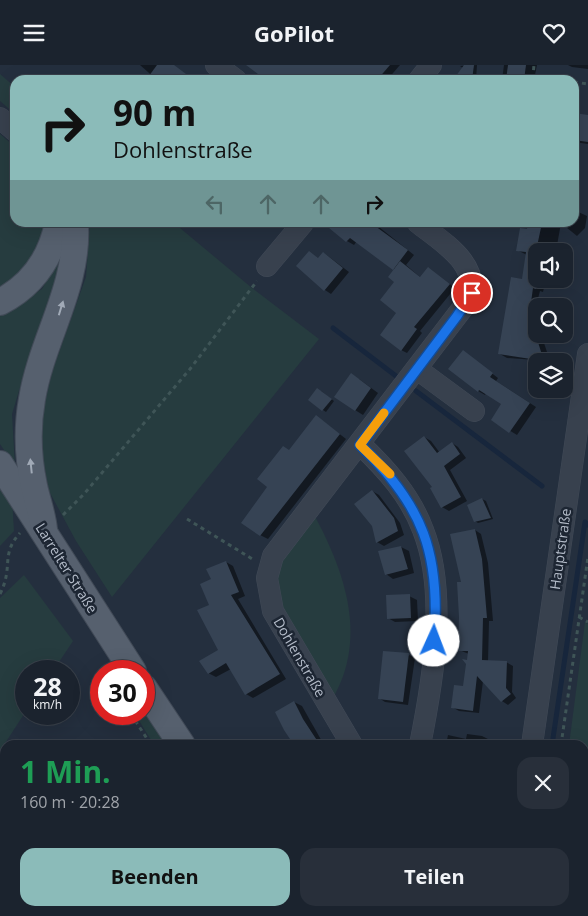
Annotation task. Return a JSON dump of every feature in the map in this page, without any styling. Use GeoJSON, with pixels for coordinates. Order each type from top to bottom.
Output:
{"type":"FeatureCollection","features":[{"type":"Feature","properties":{"kind":"main road"},"geometry":{"type":"LineString","coordinates":[[0,302],[22,288],[37,273],[51,248],[57,227]]}},
{"type":"Feature","properties":{"kind":"main road"},"geometry":{"type":"LineString","coordinates":[[32,532],[33,484],[29,421],[38,375],[69,280],[73,262],[75,227]]}},
{"type":"Feature","properties":{"kind":"main road","name":"Larrelter Straße"},"geometry":{"type":"LineString","coordinates":[[0,464],[32,532],[125,660]]}},
{"type":"Feature","properties":{"kind":"main road"},"geometry":{"type":"LineString","coordinates":[[155,704],[179,740]]}},
{"type":"Feature","properties":{"kind":"street"},"geometry":{"type":"LineString","coordinates":[[216,65],[229,75]]}},
{"type":"Feature","properties":{"kind":"street"},"geometry":{"type":"LineString","coordinates":[[423,75],[431,65]]}},
{"type":"Feature","properties":{"kind":"street"},"geometry":{"type":"LineString","coordinates":[[0,118],[10,127]]}},
{"type":"Feature","properties":{"kind":"street"},"geometry":{"type":"LineString","coordinates":[[267,266],[300,227]]}},
{"type":"Feature","properties":{"kind":"street"},"geometry":{"type":"LineString","coordinates":[[269,565],[468,301],[472,284],[467,267],[462,260],[423,227]]}},
{"type":"Feature","properties":{"kind":"street","name":"Hauptstraße"},"geometry":{"type":"LineString","coordinates":[[533,740],[588,354]]}},
{"type":"Feature","properties":{"kind":"street"},"geometry":{"type":"LineString","coordinates":[[417,369],[474,411]]}},
{"type":"Feature","properties":{"kind":"street"},"geometry":{"type":"LineString","coordinates":[[360,445],[394,479],[423,529],[429,548],[435,590],[435,629],[426,717],[421,740]]}},
{"type":"Feature","properties":{"kind":"street","name":"Dohlenstraße"},"geometry":{"type":"LineString","coordinates":[[269,565],[267,589],[273,611],[349,740]]}},
{"type":"Feature","properties":{"kind":"path"},"geometry":{"type":"LineString","coordinates":[[5,547],[8,541],[32,532],[84,494],[190,369],[267,266]]}},
{"type":"Feature","properties":{"kind":"path"},"geometry":{"type":"LineString","coordinates":[[188,519],[253,559],[269,565]]}},
{"type":"Feature","properties":{"kind":"path"},"geometry":{"type":"LineString","coordinates":[[562,740],[588,557]]}},
{"type":"Feature","properties":{"kind":"path"},"geometry":{"type":"LineString","coordinates":[[0,594],[6,583],[3,559]]}},
{"type":"Feature","properties":{"kind":"path"},"geometry":{"type":"LineString","coordinates":[[579,617],[588,622]]}},
{"type":"Feature","properties":{"kind":"path"},"geometry":{"type":"LineString","coordinates":[[138,725],[148,740]]}},
{"type":"Feature","properties":{"kind":"green space"},"geometry":{"type":"Polygon","coordinates":[[[0,74],[10,83],[10,110],[0,101],[0,74]]]}},
{"type":"Feature","properties":{"kind":"green space"},"geometry":{"type":"Polygon","coordinates":[[[0,134],[10,143],[10,227],[47,227],[45,242],[17,276],[0,288],[0,134]]]}},
{"type":"Feature","properties":{"kind":"green space"},"geometry":{"type":"Polygon","coordinates":[[[90,227],[179,227],[252,288],[319,339],[112,597],[76,541],[49,491],[38,433],[52,372],[86,277],[90,227]]]}},
{"type":"Feature","properties":{"kind":"green space"},"geometry":{"type":"Polygon","coordinates":[[[66,246],[52,300],[30,354],[12,414],[15,466],[0,444],[0,316],[42,289],[66,246]]]}},
{"type":"Feature","properties":{"kind":"green space"},"geometry":{"type":"Polygon","coordinates":[[[0,464],[11,481],[14,531],[0,546],[0,464]]]}},
{"type":"Feature","properties":{"kind":"green space"},"geometry":{"type":"Polygon","coordinates":[[[311,509],[334,557],[343,581],[348,606],[350,631],[348,657],[341,681],[328,706],[280,625],[273,556],[311,509]]]}},
{"type":"Feature","properties":{"kind":"green space"},"geometry":{"type":"Polygon","coordinates":[[[24,575],[73,641],[60,660],[15,660],[15,725],[17,725],[7,740],[0,740],[0,598],[24,575]]]}},
{"type":"Feature","properties":{"kind":"green space"},"geometry":{"type":"Polygon","coordinates":[[[585,622],[588,624],[588,740],[570,740],[585,622]]]}},
{"type":"Feature","properties":{"kind":"green space"},"geometry":{"type":"Polygon","coordinates":[[[155,724],[165,740],[151,740],[142,725],[155,724]]]}},
{"type":"Feature","properties":{"kind":"building"},"geometry":{"type":"Polygon","coordinates":[[[157,65],[174,65],[187,75],[150,75],[157,65]]]}},
{"type":"Feature","properties":{"kind":"building"},"geometry":{"type":"Polygon","coordinates":[[[246,65],[390,65],[381,75],[259,75],[246,65]]]}},
{"type":"Feature","properties":{"kind":"building"},"geometry":{"type":"Polygon","coordinates":[[[464,65],[474,65],[473,75],[457,75],[464,65]]]}},
{"type":"Feature","properties":{"kind":"building"},"geometry":{"type":"Polygon","coordinates":[[[508,65],[526,65],[525,75],[507,75],[508,65]]]}},
{"type":"Feature","properties":{"kind":"building"},"geometry":{"type":"Polygon","coordinates":[[[579,114],[588,115],[588,142],[579,141],[579,114]]]}},
{"type":"Feature","properties":{"kind":"building"},"geometry":{"type":"Polygon","coordinates":[[[328,227],[376,227],[408,250],[393,270],[350,238],[346,242],[328,227]]]}},
{"type":"Feature","properties":{"kind":"building"},"geometry":{"type":"Polygon","coordinates":[[[541,227],[538,243],[528,243],[528,288],[533,288],[532,298],[528,298],[528,343],[538,343],[541,353],[528,353],[528,359],[498,354],[511,277],[522,279],[526,252],[516,251],[520,228],[541,227]]]}},
{"type":"Feature","properties":{"kind":"building"},"geometry":{"type":"Polygon","coordinates":[[[309,251],[318,258],[323,252],[343,268],[324,291],[296,266],[309,251]]]}},
{"type":"Feature","properties":{"kind":"building"},"geometry":{"type":"Polygon","coordinates":[[[400,261],[420,277],[428,267],[450,284],[414,327],[417,329],[401,351],[380,335],[396,313],[380,300],[394,282],[388,277],[400,261]]]}},
{"type":"Feature","properties":{"kind":"building"},"geometry":{"type":"Polygon","coordinates":[[[463,350],[493,373],[490,377],[530,403],[509,433],[491,420],[501,404],[479,390],[478,392],[448,369],[463,350]]]}},
{"type":"Feature","properties":{"kind":"building"},"geometry":{"type":"Polygon","coordinates":[[[351,373],[371,388],[355,411],[334,397],[351,373]]]}},
{"type":"Feature","properties":{"kind":"building"},"geometry":{"type":"Polygon","coordinates":[[[317,388],[332,399],[322,411],[308,400],[317,388]]]}},
{"type":"Feature","properties":{"kind":"building"},"geometry":{"type":"Polygon","coordinates":[[[316,415],[340,434],[260,536],[241,523],[267,487],[257,479],[283,446],[289,450],[316,415]]]}},
{"type":"Feature","properties":{"kind":"building"},"geometry":{"type":"Polygon","coordinates":[[[424,436],[437,453],[452,442],[460,454],[444,466],[461,497],[441,508],[430,488],[432,487],[404,451],[424,436]]]}},
{"type":"Feature","properties":{"kind":"building"},"geometry":{"type":"Polygon","coordinates":[[[372,490],[394,518],[398,531],[376,543],[372,526],[354,504],[372,490]]]}},
{"type":"Feature","properties":{"kind":"building"},"geometry":{"type":"Polygon","coordinates":[[[482,498],[491,518],[474,522],[467,505],[482,498]]]}},
{"type":"Feature","properties":{"kind":"building"},"geometry":{"type":"Polygon","coordinates":[[[475,529],[482,559],[487,618],[483,618],[482,660],[507,661],[506,688],[511,694],[501,702],[477,676],[473,711],[451,708],[454,685],[463,686],[466,664],[462,659],[467,660],[468,651],[458,651],[457,582],[461,582],[450,534],[475,529]]]}},
{"type":"Feature","properties":{"kind":"building"},"geometry":{"type":"Polygon","coordinates":[[[401,546],[408,569],[385,575],[378,551],[401,546]]]}},
{"type":"Feature","properties":{"kind":"building"},"geometry":{"type":"Polygon","coordinates":[[[226,561],[239,592],[231,595],[280,674],[245,695],[226,663],[208,674],[199,661],[218,650],[197,610],[209,605],[200,584],[211,579],[206,569],[226,561]]]}},
{"type":"Feature","properties":{"kind":"building"},"geometry":{"type":"Polygon","coordinates":[[[410,594],[411,618],[387,619],[386,595],[410,594]]]}},
{"type":"Feature","properties":{"kind":"building"},"geometry":{"type":"Polygon","coordinates":[[[383,651],[409,653],[403,702],[378,699],[383,651]]]}},
{"type":"Feature","properties":{"kind":"building"},"geometry":{"type":"Polygon","coordinates":[[[294,701],[317,740],[291,740],[275,712],[294,701]]]}},
{"type":"Feature","properties":{"kind":"waterway"},"geometry":{"type":"LineString","coordinates":[[333,328],[396,376]]}},
{"type":"Feature","properties":{"kind":"waterway"},"geometry":{"type":"LineString","coordinates":[[416,391],[542,486]]}},
{"type":"Feature","properties":{"kind":"waterway"},"geometry":{"type":"LineString","coordinates":[[553,740],[585,522],[588,525]]}},
{"type":"Feature","properties":{"kind":"slow traffic"},"geometry":{"type":"LineString","coordinates":[[384,413],[360,445],[390,474]]}},
{"type":"Feature","properties":{"kind":"route"},"geometry":{"type":"LineString","coordinates":[[434,641],[435,590],[429,548],[423,529],[394,479],[360,445],[457,316],[472,293]]}}]}
